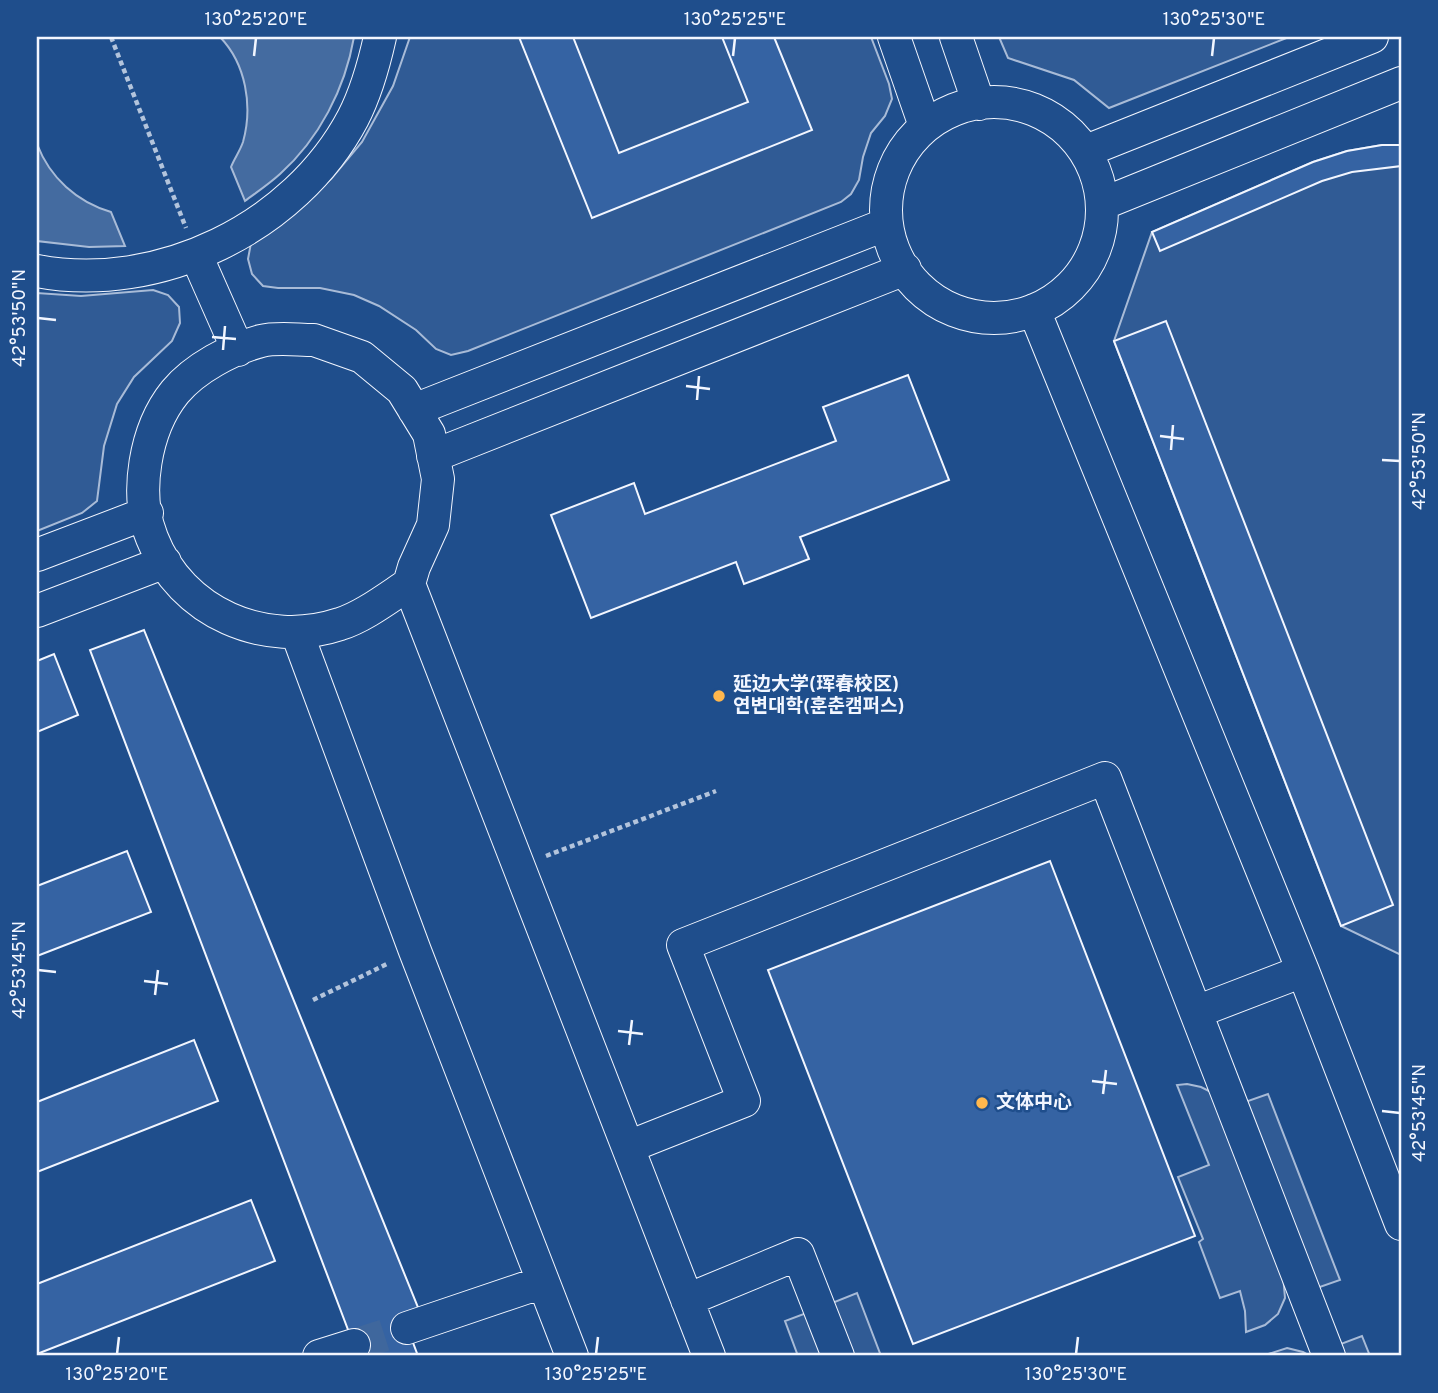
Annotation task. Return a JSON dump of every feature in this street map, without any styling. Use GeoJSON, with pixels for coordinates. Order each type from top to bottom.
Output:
{"type":"FeatureCollection","features":[{"type":"Feature","properties":{"kind":"lane"},"geometry":{"type":"LineString","coordinates":[[37,271],[93,277],[144,271],[196,255],[247,228],[289,197],[325,159],[353,118],[374,64],[380,37]]}},
{"type":"Feature","properties":{"kind":"lane"},"geometry":{"type":"LineString","coordinates":[[894,37],[925,126]]}},
{"type":"Feature","properties":{"kind":"lane"},"geometry":{"type":"LineString","coordinates":[[956,37],[979,104]]}},
{"type":"Feature","properties":{"kind":"lane"},"geometry":{"type":"LineString","coordinates":[[1086,151],[1372,37]]}},
{"type":"Feature","properties":{"kind":"lane"},"geometry":{"type":"LineString","coordinates":[[1102,204],[1401,83]]}},
{"type":"Feature","properties":{"kind":"lane"},"geometry":{"type":"LineString","coordinates":[[991,101],[1028,107],[1061,124],[1086,151],[1101,185],[1103,222],[1093,257],[1071,287],[1041,308],[1007,318],[972,316],[940,304],[913,282],[894,253],[887,224],[889,184],[902,152],[925,126],[955,108],[979,104],[991,101]]}},
{"type":"Feature","properties":{"kind":"lane"},"geometry":{"type":"LineString","coordinates":[[414,410],[887,224]]}},
{"type":"Feature","properties":{"kind":"lane"},"geometry":{"type":"LineString","coordinates":[[196,255],[238,350]]}},
{"type":"Feature","properties":{"kind":"lane"},"geometry":{"type":"LineString","coordinates":[[433,456],[905,269]]}},
{"type":"Feature","properties":{"kind":"lane"},"geometry":{"type":"LineString","coordinates":[[1034,310],[1303,971],[1401,1224]]}},
{"type":"Feature","properties":{"kind":"lane"},"geometry":{"type":"LineString","coordinates":[[409,584],[342,624],[297,633],[251,628],[208,609],[174,578],[151,538],[142,487],[150,437],[175,392],[214,359],[262,341],[314,340],[362,357],[402,390],[429,434],[438,479],[433,525],[409,584],[709,1356]]}},
{"type":"Feature","properties":{"kind":"lane"},"geometry":{"type":"LineString","coordinates":[[37,555],[146,513]]}},
{"type":"Feature","properties":{"kind":"lane"},"geometry":{"type":"LineString","coordinates":[[37,611],[165,562]]}},
{"type":"Feature","properties":{"kind":"lane"},"geometry":{"type":"LineString","coordinates":[[297,633],[415,951],[572,1356]]}},
{"type":"Feature","properties":{"kind":"lane"},"geometry":{"type":"LineString","coordinates":[[628,1147],[744,1101],[683,945],[1105,778],[1329,1356]]}},
{"type":"Feature","properties":{"kind":"lane"},"geometry":{"type":"LineString","coordinates":[[1196,1012],[1303,971]]}},
{"type":"Feature","properties":{"kind":"lane"},"geometry":{"type":"LineString","coordinates":[[687,1300],[799,1254],[838,1356]]}},
{"type":"Feature","properties":{"kind":"lane"},"geometry":{"type":"LineString","coordinates":[[407,1328],[543,1282]]}},
{"type":"Feature","properties":{"kind":"lane"},"geometry":{"type":"LineString","coordinates":[[319,1356],[354,1345]]}},
{"type":"Feature","properties":{"kind":"path"},"geometry":{"type":"LineString","coordinates":[[111,37],[196,255]]}},
{"type":"Feature","properties":{"kind":"path"},"geometry":{"type":"LineString","coordinates":[[519,866],[716,791]]}},
{"type":"Feature","properties":{"kind":"path"},"geometry":{"type":"LineString","coordinates":[[313,1000],[415,951]]}},
{"type":"Feature","properties":{"kind":"shaded area"},"geometry":{"type":"Polygon","coordinates":[[[220,37],[354,37],[337,94],[318,129],[280,174],[245,201],[231,167],[242,145],[246,128],[245,86],[236,60],[220,37]]]}},
{"type":"Feature","properties":{"kind":"shaded area"},"geometry":{"type":"Polygon","coordinates":[[[410,37],[871,37],[892,99],[885,116],[871,133],[859,180],[851,194],[841,202],[468,351],[451,355],[436,349],[416,330],[379,306],[354,295],[320,288],[263,286],[252,274],[248,259],[251,243],[331,179],[362,142],[393,86],[410,37]]]}},
{"type":"Feature","properties":{"kind":"shaded area"},"geometry":{"type":"Polygon","coordinates":[[[999,37],[1289,37],[1109,108],[1074,80],[1008,58],[999,37]]]}},
{"type":"Feature","properties":{"kind":"shaded area"},"geometry":{"type":"Polygon","coordinates":[[[37,144],[49,168],[66,187],[87,202],[111,212],[125,246],[89,247],[37,241],[37,144]]]}},
{"type":"Feature","properties":{"kind":"shaded area"},"geometry":{"type":"Polygon","coordinates":[[[1401,145],[1401,955],[1341,926],[1114,341],[1152,232],[1313,162],[1347,151],[1401,145]]]}},
{"type":"Feature","properties":{"kind":"shaded area"},"geometry":{"type":"Polygon","coordinates":[[[153,290],[168,295],[179,307],[180,323],[172,341],[134,377],[117,404],[104,446],[97,501],[82,513],[37,531],[37,293],[81,296],[153,290]]]}},
{"type":"Feature","properties":{"kind":"shaded area"},"geometry":{"type":"Polygon","coordinates":[[[1187,1084],[1213,1093],[1283,1275],[1285,1298],[1278,1314],[1265,1325],[1246,1332],[1240,1291],[1220,1298],[1199,1242],[1203,1239],[1178,1177],[1209,1165],[1177,1085],[1187,1084]]]}},
{"type":"Feature","properties":{"kind":"shaded area"},"geometry":{"type":"Polygon","coordinates":[[[1268,1094],[1340,1280],[1317,1288],[1245,1102],[1268,1094]]]}},
{"type":"Feature","properties":{"kind":"shaded area"},"geometry":{"type":"Polygon","coordinates":[[[857,1293],[881,1356],[852,1356],[832,1303],[857,1293]]]}},
{"type":"Feature","properties":{"kind":"shaded area"},"geometry":{"type":"Polygon","coordinates":[[[809,1312],[826,1356],[798,1356],[785,1321],[809,1312]]]}},
{"type":"Feature","properties":{"kind":"shaded area"},"geometry":{"type":"Polygon","coordinates":[[[1362,1336],[1370,1356],[1342,1356],[1338,1345],[1362,1336]]]}},
{"type":"Feature","properties":{"kind":"shaded area"},"geometry":{"type":"Polygon","coordinates":[[[1287,1348],[1310,1356],[1262,1356],[1287,1348]]]}},
{"type":"Feature","properties":{"kind":"building"},"geometry":{"type":"Polygon","coordinates":[[[519,37],[573,37],[619,153],[748,102],[722,37],[774,37],[812,130],[592,218],[519,37]]]}},
{"type":"Feature","properties":{"kind":"building"},"geometry":{"type":"Polygon","coordinates":[[[1401,145],[1401,166],[1352,172],[1322,181],[1160,251],[1152,232],[1313,162],[1347,151],[1401,145]]]}},
{"type":"Feature","properties":{"kind":"building"},"geometry":{"type":"Polygon","coordinates":[[[1166,321],[1393,905],[1341,926],[1114,341],[1166,321]]]}},
{"type":"Feature","properties":{"kind":"building"},"geometry":{"type":"Polygon","coordinates":[[[908,375],[949,480],[800,537],[809,559],[744,584],[736,562],[591,618],[551,515],[634,483],[645,514],[836,441],[823,407],[908,375]]]}},
{"type":"Feature","properties":{"kind":"building"},"geometry":{"type":"Polygon","coordinates":[[[144,630],[419,1310],[403,1316],[418,1356],[358,1356],[90,650],[144,630]]]}},
{"type":"Feature","properties":{"kind":"building"},"geometry":{"type":"Polygon","coordinates":[[[54,654],[78,715],[37,732],[37,661],[54,654]]]}},
{"type":"Feature","properties":{"kind":"building"},"geometry":{"type":"Polygon","coordinates":[[[127,851],[151,912],[37,956],[37,886],[127,851]]]}},
{"type":"Feature","properties":{"kind":"building","name":"文体中心"},"geometry":{"type":"Polygon","coordinates":[[[1050,861],[1195,1236],[913,1344],[768,970],[1050,861]]]}},
{"type":"Feature","properties":{"kind":"building"},"geometry":{"type":"Polygon","coordinates":[[[194,1040],[218,1101],[37,1172],[37,1102],[194,1040]]]}},
{"type":"Feature","properties":{"kind":"building"},"geometry":{"type":"Polygon","coordinates":[[[251,1200],[275,1261],[37,1354],[37,1284],[251,1200]]]}},
{"type":"Feature","properties":{"kind":"tunnel"},"geometry":{"type":"LineString","coordinates":[[354,1345],[407,1328]]}},
{"type":"Feature","properties":{"kind":"place","name":"延边大学(珲春校区) 연변대학(훈춘캠퍼스)"},"geometry":{"type":"Point","coordinates":[719,696]}},
{"type":"Feature","properties":{"kind":"place","name":"文体中心"},"geometry":{"type":"Point","coordinates":[982,1103]}}]}
